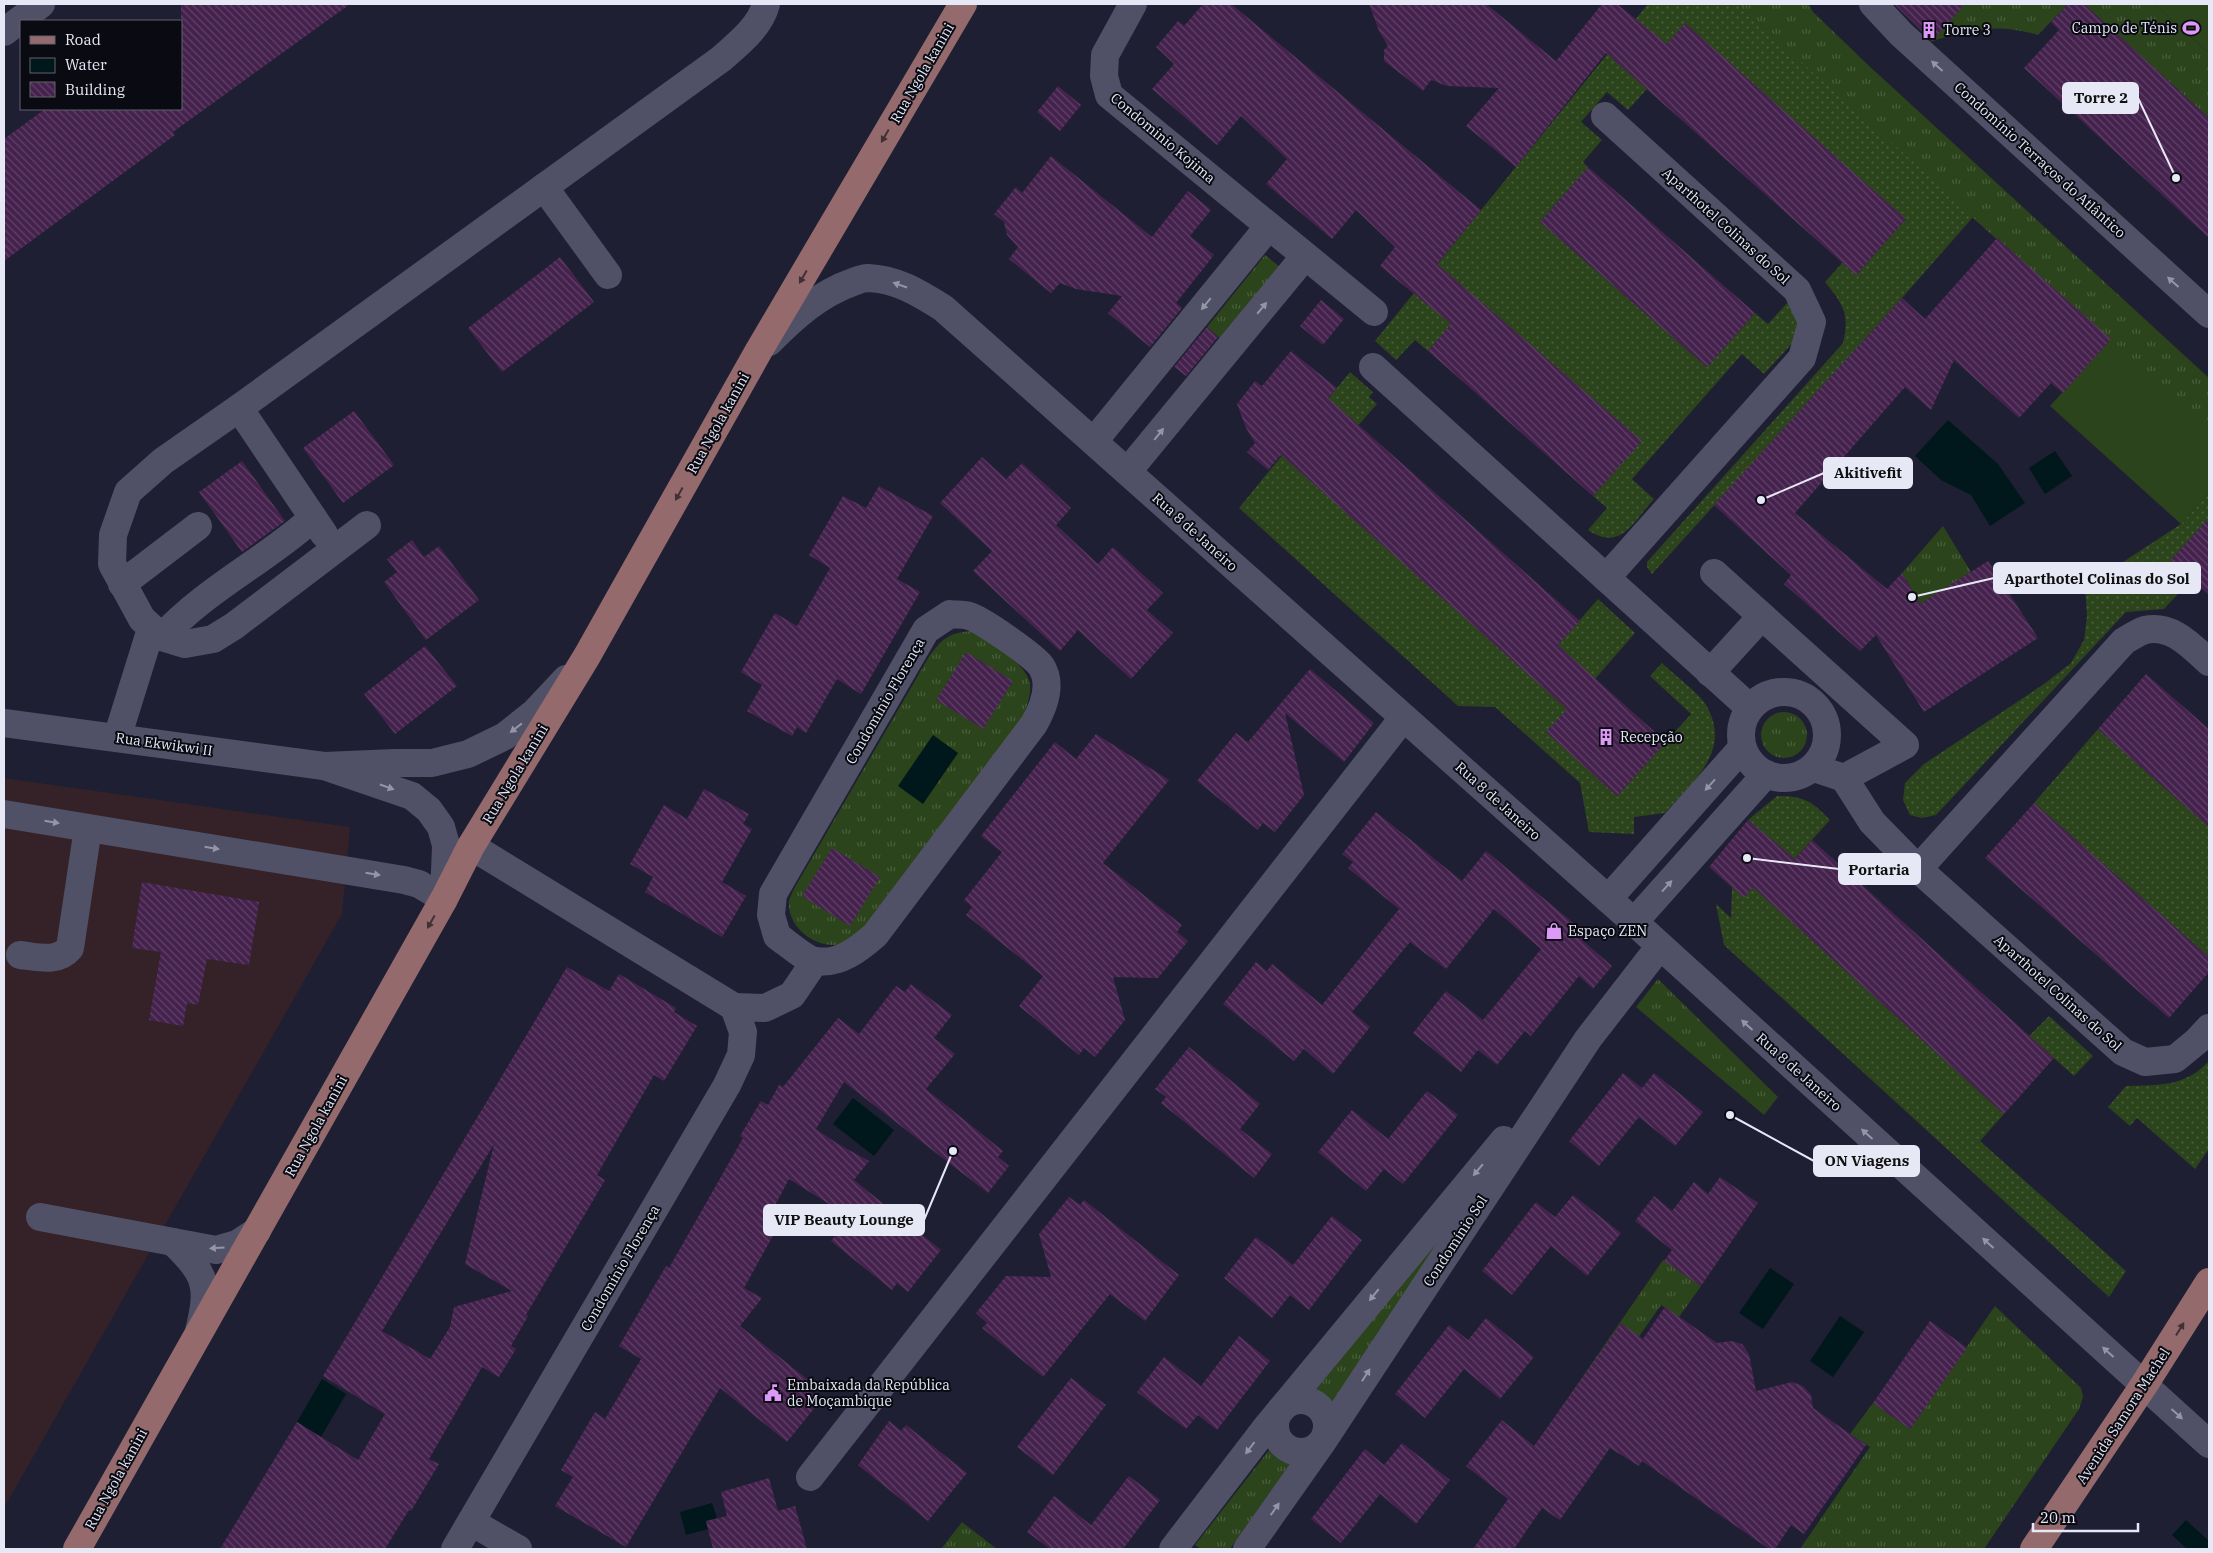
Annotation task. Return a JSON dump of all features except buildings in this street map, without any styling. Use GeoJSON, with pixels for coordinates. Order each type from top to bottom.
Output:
{"type":"FeatureCollection","features":[{"type":"Feature","properties":{"kind":"main road","name":"Rua Ngola kanini"},"geometry":{"type":"LineString","coordinates":[[77,1549],[444,899],[471,846],[587,656],[758,352],[963,4]]}},
{"type":"Feature","properties":{"kind":"main road","name":"Avenida Samora Machel"},"geometry":{"type":"LineString","coordinates":[[2034,1549],[2144,1385],[2209,1282]]}},
{"type":"Feature","properties":{"kind":"street"},"geometry":{"type":"LineString","coordinates":[[4,32],[41,4]]}},
{"type":"Feature","properties":{"kind":"street"},"geometry":{"type":"LineString","coordinates":[[367,525],[234,626],[213,639],[185,644],[156,633],[142,619],[112,564],[113,535],[128,492],[163,461],[721,59],[746,38],[763,13],[766,4]]}},
{"type":"Feature","properties":{"kind":"street","name":"Condominio Kojima"},"geometry":{"type":"LineString","coordinates":[[1133,4],[1105,55],[1104,76],[1109,96],[1374,312]]}},
{"type":"Feature","properties":{"kind":"street","name":"Condomínio Terraços do Atlântico"},"geometry":{"type":"LineString","coordinates":[[1873,4],[1902,34],[2209,314]]}},
{"type":"Feature","properties":{"kind":"street","name":"Aparthotel Colinas do Sol"},"geometry":{"type":"LineString","coordinates":[[1605,116],[1797,290],[1812,322],[1802,358],[1606,578]]}},
{"type":"Feature","properties":{"kind":"street"},"geometry":{"type":"LineString","coordinates":[[544,187],[608,275]]}},
{"type":"Feature","properties":{"kind":"street"},"geometry":{"type":"LineString","coordinates":[[1094,441],[1269,226]]}},
{"type":"Feature","properties":{"kind":"street"},"geometry":{"type":"LineString","coordinates":[[1128,471],[1306,256]]}},
{"type":"Feature","properties":{"kind":"street","name":"Rua 8 de Janeiro"},"geometry":{"type":"LineString","coordinates":[[758,352],[797,315],[816,300],[838,287],[866,278],[888,281],[912,289],[943,308],[1634,922],[2209,1444]]}},
{"type":"Feature","properties":{"kind":"street"},"geometry":{"type":"LineString","coordinates":[[1373,367],[1750,708]]}},
{"type":"Feature","properties":{"kind":"street"},"geometry":{"type":"LineString","coordinates":[[239,408],[334,550]]}},
{"type":"Feature","properties":{"kind":"street"},"geometry":{"type":"LineString","coordinates":[[117,738],[156,633],[295,534],[313,518]]}},
{"type":"Feature","properties":{"kind":"street"},"geometry":{"type":"LineString","coordinates":[[122,584],[198,526]]}},
{"type":"Feature","properties":{"kind":"street"},"geometry":{"type":"LineString","coordinates":[[1714,573],[1905,745],[1844,778],[1814,768]]}},
{"type":"Feature","properties":{"kind":"street","name":"Condomínio Florença"},"geometry":{"type":"LineString","coordinates":[[950,614],[969,616],[985,623],[1041,665],[1046,681],[1044,704],[1034,724],[875,935],[858,950],[833,961],[815,961],[777,936],[771,915],[773,894],[926,630],[950,614]]}},
{"type":"Feature","properties":{"kind":"street"},"geometry":{"type":"LineString","coordinates":[[1710,672],[1762,616]]}},
{"type":"Feature","properties":{"kind":"street"},"geometry":{"type":"LineString","coordinates":[[1918,869],[2124,641],[2144,630],[2165,629],[2184,639],[2209,662]]}},
{"type":"Feature","properties":{"kind":"street","name":"Rua Ekwikwi II"},"geometry":{"type":"LineString","coordinates":[[4,723],[324,766],[432,763],[468,754],[505,736],[534,713],[587,656]]}},
{"type":"Feature","properties":{"kind":"street"},"geometry":{"type":"LineString","coordinates":[[1774,692],[1789,692],[1803,695],[1815,703],[1823,715],[1828,728],[1828,742],[1814,768],[1802,775],[1788,778],[1766,774],[1750,763],[1742,748],[1740,736],[1743,721],[1750,708],[1774,692]]}},
{"type":"Feature","properties":{"kind":"street"},"geometry":{"type":"LineString","coordinates":[[810,1477],[1404,718]]}},
{"type":"Feature","properties":{"kind":"street"},"geometry":{"type":"LineString","coordinates":[[1608,899],[1742,748]]}},
{"type":"Feature","properties":{"kind":"street","name":"Rua Ekwikwi II"},"geometry":{"type":"LineString","coordinates":[[324,766],[412,796],[429,810],[440,828],[446,844],[444,899]]}},
{"type":"Feature","properties":{"kind":"street"},"geometry":{"type":"LineString","coordinates":[[1634,922],[1766,774]]}},
{"type":"Feature","properties":{"kind":"street","name":"Aparthotel Colinas do Sol"},"geometry":{"type":"LineString","coordinates":[[1844,778],[1872,822],[1918,869],[2123,1052],[2145,1062],[2175,1058],[2197,1041],[2209,1028]]}},
{"type":"Feature","properties":{"kind":"street"},"geometry":{"type":"LineString","coordinates":[[4,814],[404,880],[419,884],[444,899]]}},
{"type":"Feature","properties":{"kind":"street"},"geometry":{"type":"LineString","coordinates":[[20,955],[56,959],[64,955],[70,948],[88,828]]}},
{"type":"Feature","properties":{"kind":"street"},"geometry":{"type":"LineString","coordinates":[[471,846],[734,1007],[765,1008],[792,995],[815,961]]}},
{"type":"Feature","properties":{"kind":"street","name":"Condomínio Sol"},"geometry":{"type":"LineString","coordinates":[[1173,1549],[1281,1409],[1588,1039],[1660,946]]}},
{"type":"Feature","properties":{"kind":"street","name":"Condomínio Florença"},"geometry":{"type":"LineString","coordinates":[[455,1549],[727,1085],[740,1055],[743,1032],[734,1007]]}},
{"type":"Feature","properties":{"kind":"street","name":"Condomínio Sol"},"geometry":{"type":"LineString","coordinates":[[1247,1549],[1321,1444],[1588,1039]]}},
{"type":"Feature","properties":{"kind":"street"},"geometry":{"type":"LineString","coordinates":[[40,1217],[216,1250],[237,1244],[257,1231]]}},
{"type":"Feature","properties":{"kind":"street"},"geometry":{"type":"LineString","coordinates":[[173,1242],[190,1259],[204,1281],[206,1303],[198,1334]]}},
{"type":"Feature","properties":{"kind":"street","name":"Condomínio Sol"},"geometry":{"type":"LineString","coordinates":[[1294,1401],[1311,1402],[1318,1406],[1326,1420],[1327,1428],[1321,1444],[1314,1449],[1296,1452],[1281,1443],[1276,1435],[1275,1427],[1276,1418],[1281,1409],[1294,1401]]}},
{"type":"Feature","properties":{"kind":"street"},"geometry":{"type":"LineString","coordinates":[[472,1522],[518,1549]]}},
{"type":"Feature","properties":{"kind":"shaded area"},"geometry":{"type":"Polygon","coordinates":[[[4,778],[350,827],[342,914],[4,1508],[4,778]]]}},
{"type":"Feature","properties":{"kind":"green space"},"geometry":{"type":"Polygon","coordinates":[[[1648,4],[1736,4],[1974,216],[1652,574],[1647,567],[1647,562],[1843,343],[1846,324],[1843,310],[1825,282],[1843,262],[1857,274],[1906,219],[1647,89],[1628,110],[1607,92],[1581,122],[1602,140],[1583,162],[1588,167],[1540,222],[1707,367],[1755,313],[1768,324],[1788,302],[1797,313],[1798,337],[1764,374],[1742,354],[1632,479],[1654,499],[1633,525],[1618,536],[1609,538],[1599,536],[1588,530],[1607,508],[1593,496],[1641,441],[1475,297],[1428,351],[1415,340],[1396,360],[1375,341],[1648,4]]]}},
{"type":"Feature","properties":{"kind":"green space"},"geometry":{"type":"Polygon","coordinates":[[[1735,4],[1808,4],[1813,12],[1867,64],[2209,378],[2209,430],[1735,4]]]}},
{"type":"Feature","properties":{"kind":"green space"},"geometry":{"type":"Polygon","coordinates":[[[1965,4],[2068,4],[2038,35],[2009,29],[1984,29],[1930,42],[1965,4]]]}},
{"type":"Feature","properties":{"kind":"green space"},"geometry":{"type":"Polygon","coordinates":[[[2084,4],[2154,4],[2209,53],[2209,118],[2084,4]]]}},
{"type":"Feature","properties":{"kind":"green space","name":"Campo de Ténis"},"geometry":{"type":"Polygon","coordinates":[[[2154,4],[2209,4],[2209,53],[2154,4]]]}},
{"type":"Feature","properties":{"kind":"green space"},"geometry":{"type":"Polygon","coordinates":[[[1265,255],[1280,267],[1222,340],[1207,327],[1265,255]]]}},
{"type":"Feature","properties":{"kind":"green space"},"geometry":{"type":"Polygon","coordinates":[[[2111,339],[2209,428],[2209,493],[2181,524],[2050,406],[2111,339]]]}},
{"type":"Feature","properties":{"kind":"green space"},"geometry":{"type":"Polygon","coordinates":[[[1350,372],[1373,392],[1369,397],[1377,404],[1310,480],[1531,676],[1598,599],[1635,633],[1595,679],[1617,796],[1691,714],[1650,676],[1662,663],[1703,700],[1713,722],[1715,737],[1712,751],[1706,764],[1665,813],[1634,817],[1634,834],[1589,832],[1580,783],[1495,707],[1458,706],[1239,508],[1350,372]]]}},
{"type":"Feature","properties":{"kind":"green space"},"geometry":{"type":"Polygon","coordinates":[[[2209,493],[2209,518],[2171,560],[2192,579],[2164,609],[2126,612],[1936,815],[1922,818],[1910,815],[1903,800],[1905,783],[1924,764],[2044,684],[2071,663],[2084,640],[2087,616],[2085,587],[2181,524],[2209,493]]]}},
{"type":"Feature","properties":{"kind":"green space"},"geometry":{"type":"Polygon","coordinates":[[[1943,526],[1971,572],[1920,604],[1902,573],[1943,526]]]}},
{"type":"Feature","properties":{"kind":"green space"},"geometry":{"type":"Polygon","coordinates":[[[971,631],[1011,658],[1024,671],[1030,683],[1030,688],[1029,699],[1022,720],[854,940],[835,945],[818,942],[810,938],[797,926],[789,910],[789,901],[795,887],[930,655],[947,637],[971,631]]]}},
{"type":"Feature","properties":{"kind":"green space"},"geometry":{"type":"Polygon","coordinates":[[[1784,712],[1797,716],[1803,722],[1807,735],[1803,748],[1797,754],[1784,758],[1771,754],[1765,748],[1761,735],[1765,722],[1771,716],[1784,712]]]}},
{"type":"Feature","properties":{"kind":"green space"},"geometry":{"type":"Polygon","coordinates":[[[2098,729],[2209,827],[2209,957],[2034,803],[2098,729]]]}},
{"type":"Feature","properties":{"kind":"green space"},"geometry":{"type":"Polygon","coordinates":[[[1777,796],[1806,800],[1830,820],[1762,895],[2004,1114],[1980,1141],[2126,1271],[2109,1297],[1724,945],[1716,904],[1731,918],[1732,887],[1744,897],[1784,850],[1748,820],[1777,796]]]}},
{"type":"Feature","properties":{"kind":"green space"},"geometry":{"type":"Polygon","coordinates":[[[1658,979],[1778,1097],[1764,1115],[1636,1007],[1658,979]]]}},
{"type":"Feature","properties":{"kind":"green space"},"geometry":{"type":"Polygon","coordinates":[[[2049,1016],[2093,1056],[2074,1076],[2029,1036],[2049,1016]]]}},
{"type":"Feature","properties":{"kind":"green space"},"geometry":{"type":"Polygon","coordinates":[[[2209,1061],[2209,1149],[2195,1169],[2137,1118],[2130,1126],[2108,1107],[2126,1086],[2160,1085],[2181,1080],[2191,1076],[2209,1061]]]}},
{"type":"Feature","properties":{"kind":"green space"},"geometry":{"type":"Polygon","coordinates":[[[1486,1174],[1333,1403],[1324,1394],[1313,1388],[1486,1174]]]}},
{"type":"Feature","properties":{"kind":"green space"},"geometry":{"type":"Polygon","coordinates":[[[1663,1260],[1701,1286],[1679,1317],[1661,1305],[1578,1424],[1559,1411],[1663,1260]]]}},
{"type":"Feature","properties":{"kind":"green space"},"geometry":{"type":"Polygon","coordinates":[[[1995,1306],[2081,1388],[2083,1397],[2079,1409],[1984,1549],[1800,1549],[1870,1447],[1850,1434],[1873,1403],[1910,1429],[1995,1306]]]}},
{"type":"Feature","properties":{"kind":"green space"},"geometry":{"type":"Polygon","coordinates":[[[1270,1449],[1279,1458],[1290,1464],[1230,1549],[1201,1549],[1195,1545],[1270,1449]]]}},
{"type":"Feature","properties":{"kind":"green space"},"geometry":{"type":"Polygon","coordinates":[[[962,1522],[997,1549],[941,1549],[962,1522]]]}},
{"type":"Feature","properties":{"kind":"water"},"geometry":{"type":"Polygon","coordinates":[[[1948,420],[1998,464],[2025,503],[1990,526],[1971,495],[1941,480],[1915,456],[1948,420]]]}},
{"type":"Feature","properties":{"kind":"water"},"geometry":{"type":"Polygon","coordinates":[[[2055,451],[2072,476],[2045,494],[2029,468],[2055,451]]]}},
{"type":"Feature","properties":{"kind":"water"},"geometry":{"type":"Polygon","coordinates":[[[933,735],[958,753],[923,804],[898,786],[933,735]]]}},
{"type":"Feature","properties":{"kind":"water"},"geometry":{"type":"Polygon","coordinates":[[[853,1098],[894,1130],[874,1156],[833,1124],[853,1098]]]}},
{"type":"Feature","properties":{"kind":"water"},"geometry":{"type":"Polygon","coordinates":[[[1770,1268],[1794,1284],[1763,1329],[1739,1313],[1770,1268]]]}},
{"type":"Feature","properties":{"kind":"water"},"geometry":{"type":"Polygon","coordinates":[[[1840,1316],[1864,1332],[1833,1377],[1810,1361],[1840,1316]]]}},
{"type":"Feature","properties":{"kind":"water"},"geometry":{"type":"Polygon","coordinates":[[[322,1379],[346,1394],[321,1437],[297,1422],[322,1379]]]}},
{"type":"Feature","properties":{"kind":"water"},"geometry":{"type":"Polygon","coordinates":[[[712,1503],[717,1518],[706,1521],[708,1529],[686,1535],[680,1512],[712,1503]]]}},
{"type":"Feature","properties":{"kind":"water"},"geometry":{"type":"Polygon","coordinates":[[[2186,1520],[2209,1541],[2209,1549],[2187,1549],[2172,1535],[2186,1520]]]}},
{"type":"Feature","properties":{"kind":"place","name":"Campo de Ténis"},"geometry":{"type":"Point","coordinates":[2191,28]}},
{"type":"Feature","properties":{"kind":"place","name":"Torre 3"},"geometry":{"type":"Point","coordinates":[1929,30]}},
{"type":"Feature","properties":{"kind":"place","name":"Torre 2"},"geometry":{"type":"Point","coordinates":[2176,178]}},
{"type":"Feature","properties":{"kind":"place","name":"Akitivefit"},"geometry":{"type":"Point","coordinates":[1761,500]}},
{"type":"Feature","properties":{"kind":"place","name":"Aparthotel Colinas do Sol"},"geometry":{"type":"Point","coordinates":[1912,597]}},
{"type":"Feature","properties":{"kind":"place","name":"Recepção"},"geometry":{"type":"Point","coordinates":[1606,737]}},
{"type":"Feature","properties":{"kind":"place","name":"Portaria"},"geometry":{"type":"Point","coordinates":[1747,858]}},
{"type":"Feature","properties":{"kind":"place","name":"Espaço ZEN"},"geometry":{"type":"Point","coordinates":[1554,931]}},
{"type":"Feature","properties":{"kind":"place","name":"ON Viagens"},"geometry":{"type":"Point","coordinates":[1730,1115]}},
{"type":"Feature","properties":{"kind":"place","name":"VIP Beauty Lounge"},"geometry":{"type":"Point","coordinates":[953,1151]}},
{"type":"Feature","properties":{"kind":"place","name":"Embaixada da República de Moçambique"},"geometry":{"type":"Point","coordinates":[773,1393]}}]}
